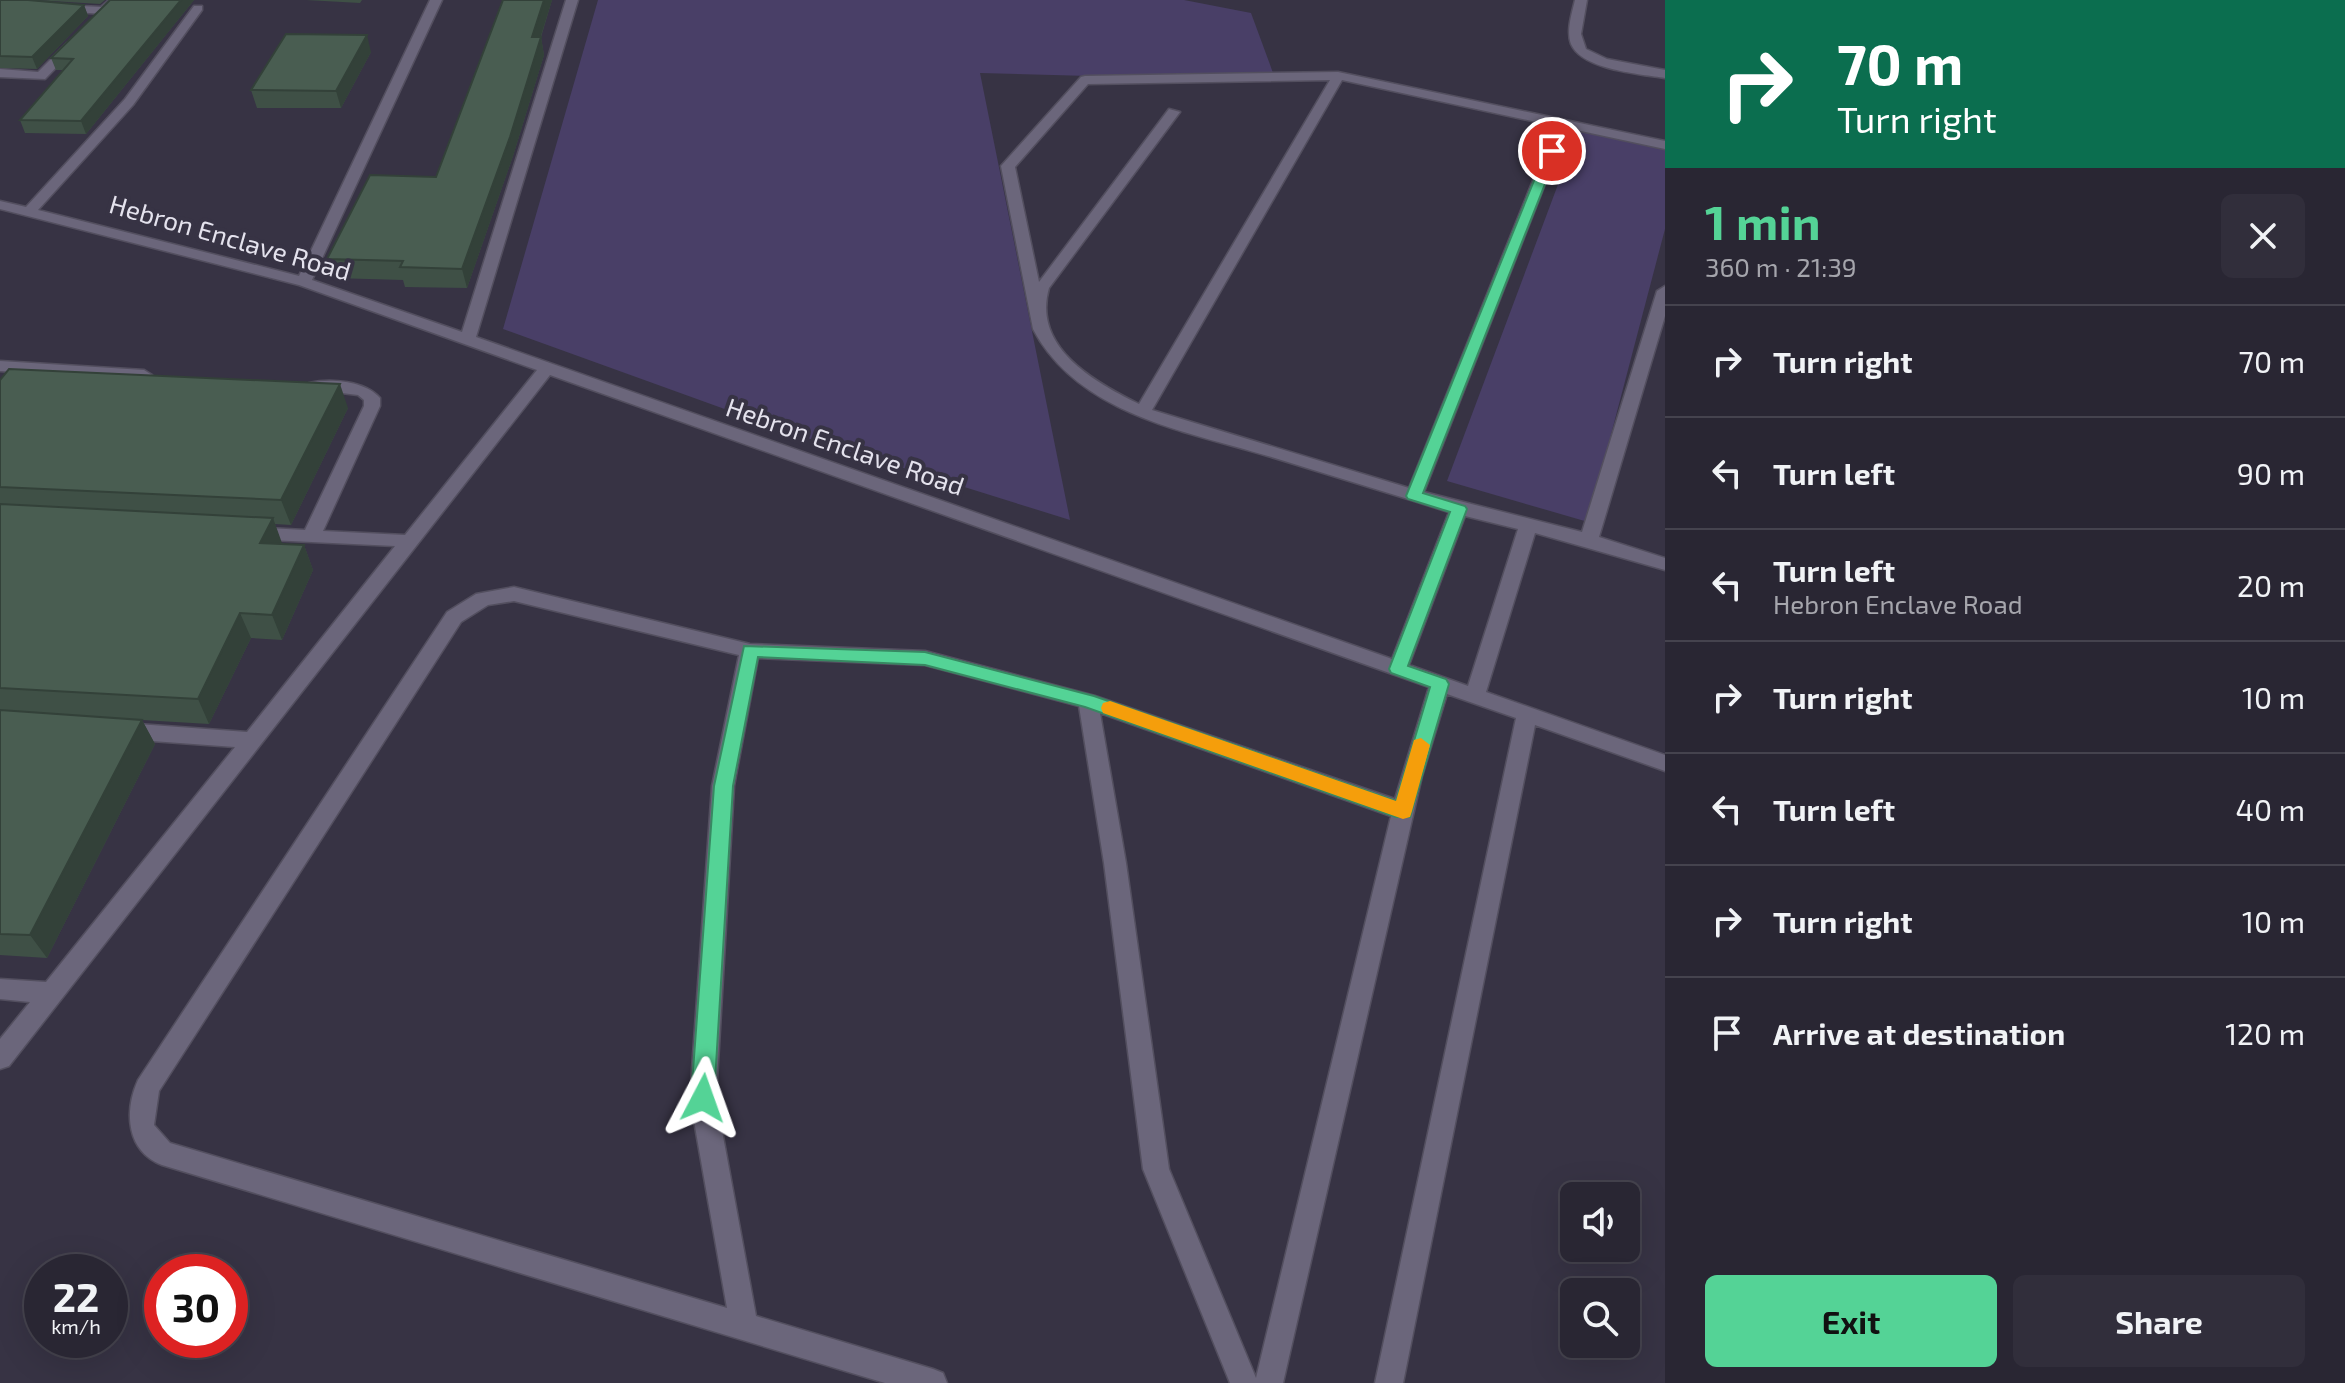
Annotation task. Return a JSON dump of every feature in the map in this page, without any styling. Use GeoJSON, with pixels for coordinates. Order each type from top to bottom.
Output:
{"type":"FeatureCollection","features":[{"type":"Feature","properties":{"kind":"street"},"geometry":{"type":"LineString","coordinates":[[94,22],[116,0]]}},
{"type":"Feature","properties":{"kind":"street"},"geometry":{"type":"LineString","coordinates":[[304,282],[436,0]]}},
{"type":"Feature","properties":{"kind":"street"},"geometry":{"type":"LineString","coordinates":[[467,340],[572,0]]}},
{"type":"Feature","properties":{"kind":"street"},"geometry":{"type":"LineString","coordinates":[[1581,0],[1576,33],[1578,47],[1584,55],[1665,74]]}},
{"type":"Feature","properties":{"kind":"street"},"geometry":{"type":"LineString","coordinates":[[45,7],[104,11]]}},
{"type":"Feature","properties":{"kind":"street"},"geometry":{"type":"LineString","coordinates":[[30,211],[129,102],[198,8]]}},
{"type":"Feature","properties":{"kind":"street"},"geometry":{"type":"LineString","coordinates":[[0,73],[41,76],[83,33]]}},
{"type":"Feature","properties":{"kind":"street"},"geometry":{"type":"LineString","coordinates":[[1142,412],[1338,76]]}},
{"type":"Feature","properties":{"kind":"street"},"geometry":{"type":"LineString","coordinates":[[1665,145],[1338,76],[1085,80],[1008,166],[1045,338],[1062,360],[1091,384],[1142,412],[1414,496],[1589,540],[1665,564]]}},
{"type":"Feature","properties":{"kind":"street"},"geometry":{"type":"LineString","coordinates":[[1037,312],[1042,288],[1174,112]]}},
{"type":"Feature","properties":{"kind":"street"},"geometry":{"type":"LineString","coordinates":[[1414,496],[1563,122]]}},
{"type":"Feature","properties":{"kind":"street","name":"Hebron Enclave Road"},"geometry":{"type":"LineString","coordinates":[[0,205],[304,282],[1665,763]]}},
{"type":"Feature","properties":{"kind":"street"},"geometry":{"type":"LineString","coordinates":[[1589,540],[1665,291]]}},
{"type":"Feature","properties":{"kind":"street"},"geometry":{"type":"LineString","coordinates":[[0,366],[159,376]]}},
{"type":"Feature","properties":{"kind":"street"},"geometry":{"type":"LineString","coordinates":[[0,1058],[546,369]]}},
{"type":"Feature","properties":{"kind":"street"},"geometry":{"type":"LineString","coordinates":[[302,385],[350,388],[372,398],[372,406],[311,536]]}},
{"type":"Feature","properties":{"kind":"street"},"geometry":{"type":"LineString","coordinates":[[1398,669],[1459,509]]}},
{"type":"Feature","properties":{"kind":"street"},"geometry":{"type":"LineString","coordinates":[[1475,696],[1528,527]]}},
{"type":"Feature","properties":{"kind":"street"},"geometry":{"type":"LineString","coordinates":[[234,532],[411,541]]}},
{"type":"Feature","properties":{"kind":"street"},"geometry":{"type":"LineString","coordinates":[[933,1383],[162,1153],[141,1129],[147,1088],[454,617],[483,599],[514,594],[750,651],[925,658],[1088,701],[1403,811]]}},
{"type":"Feature","properties":{"kind":"street"},"geometry":{"type":"LineString","coordinates":[[744,1326],[703,1098],[723,786],[750,651]]}},
{"type":"Feature","properties":{"kind":"street"},"geometry":{"type":"LineString","coordinates":[[1269,1383],[1403,811],[1440,684]]}},
{"type":"Feature","properties":{"kind":"street"},"geometry":{"type":"LineString","coordinates":[[1088,701],[1115,863],[1156,1169],[1244,1383]]}},
{"type":"Feature","properties":{"kind":"street"},"geometry":{"type":"LineString","coordinates":[[1389,1383],[1527,714]]}},
{"type":"Feature","properties":{"kind":"street"},"geometry":{"type":"LineString","coordinates":[[111,730],[253,740]]}},
{"type":"Feature","properties":{"kind":"street"},"geometry":{"type":"LineString","coordinates":[[0,989],[51,993]]}},
{"type":"Feature","properties":{"kind":"shaded area"},"geometry":{"type":"Polygon","coordinates":[[[598,0],[1184,0],[1251,13],[1276,81],[980,73],[1070,520],[788,432],[503,329],[598,0]]]}},
{"type":"Feature","properties":{"kind":"shaded area"},"geometry":{"type":"Polygon","coordinates":[[[1578,131],[1665,150],[1665,229],[1588,522],[1447,481],[1578,131]]]}},
{"type":"Feature","properties":{"kind":"building"},"geometry":{"type":"Polygon","coordinates":[[[0,0],[84,5],[32,57],[0,56],[0,0]]]}},
{"type":"Feature","properties":{"kind":"building"},"geometry":{"type":"Polygon","coordinates":[[[110,0],[181,0],[81,121],[20,120],[73,59],[51,58],[110,0]]]}},
{"type":"Feature","properties":{"kind":"building"},"geometry":{"type":"Polygon","coordinates":[[[503,0],[544,0],[532,37],[541,37],[510,137],[462,269],[400,267],[403,261],[327,259],[370,175],[436,177],[503,0]]]}},
{"type":"Feature","properties":{"kind":"building"},"geometry":{"type":"Polygon","coordinates":[[[286,34],[367,35],[336,91],[251,90],[286,34]]]}},
{"type":"Feature","properties":{"kind":"building"},"geometry":{"type":"Polygon","coordinates":[[[9,369],[340,384],[281,500],[0,487],[0,380],[9,369]]]}},
{"type":"Feature","properties":{"kind":"building"},"geometry":{"type":"Polygon","coordinates":[[[0,504],[273,518],[260,543],[304,545],[272,615],[240,613],[198,699],[0,688],[0,504]]]}},
{"type":"Feature","properties":{"kind":"building"},"geometry":{"type":"Polygon","coordinates":[[[0,710],[142,720],[30,935],[0,934],[0,710]]]}},
{"type":"Feature","properties":{"kind":"slow traffic"},"geometry":{"type":"LineString","coordinates":[[1110,708],[1403,811],[1421,745]]}},
{"type":"Feature","properties":{"kind":"route"},"geometry":{"type":"LineString","coordinates":[[703,1098],[723,786],[750,651],[925,658],[1088,701],[1403,811],[1440,684],[1398,669],[1459,509],[1414,496],[1552,151]]}}]}
